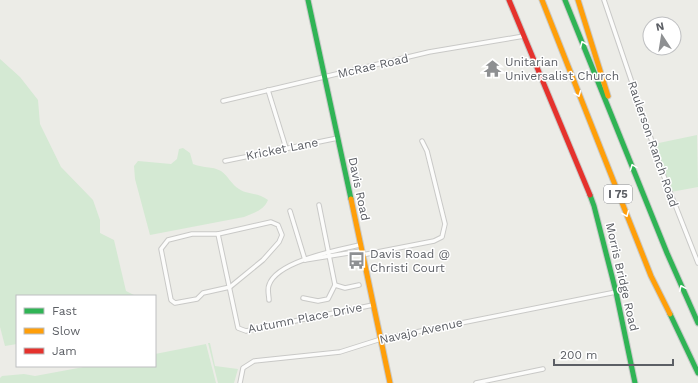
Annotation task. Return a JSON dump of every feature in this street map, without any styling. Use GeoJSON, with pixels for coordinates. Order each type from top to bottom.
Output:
{"type":"FeatureCollection","features":[{"type":"Feature","properties":{"kind":"main road","name":"Davis Road"},"geometry":{"type":"LineString","coordinates":[[308,0],[390,383]]}},
{"type":"Feature","properties":{"kind":"main road","name":"Morris Bridge Road"},"geometry":{"type":"LineString","coordinates":[[509,0],[594,206],[616,292],[636,383]]}},
{"type":"Feature","properties":{"kind":"main road","name":"I 75"},"geometry":{"type":"LineString","coordinates":[[541,0],[651,276],[698,373]]}},
{"type":"Feature","properties":{"kind":"main road","name":"I 75"},"geometry":{"type":"LineString","coordinates":[[565,0],[667,253],[698,323]]}},
{"type":"Feature","properties":{"kind":"main road"},"geometry":{"type":"LineString","coordinates":[[578,0],[590,43],[624,145]]}},
{"type":"Feature","properties":{"kind":"street","name":"Raulerson Ranch Road"},"geometry":{"type":"LineString","coordinates":[[604,0],[663,174],[698,263]]}},
{"type":"Feature","properties":{"kind":"street","name":"McRae Road"},"geometry":{"type":"LineString","coordinates":[[223,101],[429,52],[524,36]]}},
{"type":"Feature","properties":{"kind":"street"},"geometry":{"type":"LineString","coordinates":[[268,90],[286,148]]}},
{"type":"Feature","properties":{"kind":"street","name":"Kricket Lane"},"geometry":{"type":"LineString","coordinates":[[225,161],[338,138]]}},
{"type":"Feature","properties":{"kind":"street"},"geometry":{"type":"LineString","coordinates":[[269,300],[268,286],[274,276],[309,257],[330,252],[361,250],[434,241],[442,237],[444,224],[427,151],[422,141]]}},
{"type":"Feature","properties":{"kind":"street"},"geometry":{"type":"LineString","coordinates":[[303,298],[318,302],[328,300],[335,285],[330,252],[318,205]]}},
{"type":"Feature","properties":{"kind":"street"},"geometry":{"type":"LineString","coordinates":[[290,211],[305,260]]}},
{"type":"Feature","properties":{"kind":"street"},"geometry":{"type":"LineString","coordinates":[[271,222],[278,225],[282,235],[279,242],[263,260],[230,287],[204,293],[197,298],[175,303],[171,300],[161,250],[168,240],[192,234],[218,234],[271,222]]}},
{"type":"Feature","properties":{"kind":"street","name":"Autumn Place Drive"},"geometry":{"type":"LineString","coordinates":[[218,234],[238,328],[246,332],[373,305]]}},
{"type":"Feature","properties":{"kind":"street"},"geometry":{"type":"LineString","coordinates":[[305,260],[331,257],[361,250]]}},
{"type":"Feature","properties":{"kind":"street"},"geometry":{"type":"LineString","coordinates":[[335,285],[345,288],[359,285]]}},
{"type":"Feature","properties":{"kind":"street","name":"Navajo Avenue"},"geometry":{"type":"LineString","coordinates":[[240,383],[243,368],[254,361],[340,352],[381,339],[616,292]]}},
{"type":"Feature","properties":{"kind":"street"},"geometry":{"type":"LineString","coordinates":[[476,383],[543,369]]}},
{"type":"Feature","properties":{"kind":"green space"},"geometry":{"type":"Polygon","coordinates":[[[0,59],[20,77],[38,100],[40,124],[61,167],[93,200],[100,220],[100,233],[114,240],[126,291],[134,295],[16,295],[16,344],[5,346],[0,327],[0,59]]]}},
{"type":"Feature","properties":{"kind":"green space"},"geometry":{"type":"Polygon","coordinates":[[[697,135],[698,187],[671,192],[654,144],[697,135]]]}},
{"type":"Feature","properties":{"kind":"green space"},"geometry":{"type":"Polygon","coordinates":[[[183,148],[190,153],[193,164],[214,168],[221,171],[242,191],[264,197],[268,200],[258,211],[244,217],[150,235],[135,179],[134,166],[138,161],[171,164],[177,159],[179,149],[183,148]]]}},
{"type":"Feature","properties":{"kind":"green space"},"geometry":{"type":"Polygon","coordinates":[[[208,343],[210,343],[215,366],[238,369],[234,383],[218,383],[208,343]]]}},
{"type":"Feature","properties":{"kind":"green space"},"geometry":{"type":"Polygon","coordinates":[[[206,344],[216,383],[0,383],[0,378],[2,376],[24,374],[35,376],[84,367],[156,367],[156,354],[206,344]]]}},
{"type":"Feature","properties":{"kind":"traffic: fast"},"geometry":{"type":"LineString","coordinates":[[308,0],[351,199]]}},
{"type":"Feature","properties":{"kind":"traffic: fast"},"geometry":{"type":"LineString","coordinates":[[565,0],[667,253],[698,323]]}},
{"type":"Feature","properties":{"kind":"traffic: fast"},"geometry":{"type":"LineString","coordinates":[[590,195],[616,292],[635,383]]}},
{"type":"Feature","properties":{"kind":"traffic: fast"},"geometry":{"type":"LineString","coordinates":[[670,314],[698,373]]}},
{"type":"Feature","properties":{"kind":"traffic: slow"},"geometry":{"type":"LineString","coordinates":[[542,0],[651,276],[670,314]]}},
{"type":"Feature","properties":{"kind":"traffic: slow"},"geometry":{"type":"LineString","coordinates":[[578,0],[608,96]]}},
{"type":"Feature","properties":{"kind":"traffic: slow"},"geometry":{"type":"LineString","coordinates":[[351,199],[390,383]]}},
{"type":"Feature","properties":{"kind":"traffic: jam"},"geometry":{"type":"LineString","coordinates":[[509,0],[590,195]]}},
{"type":"Feature","properties":{"kind":"place","name":"Unitarian Universalist Church"},"geometry":{"type":"Point","coordinates":[492,69]}},
{"type":"Feature","properties":{"kind":"place","name":"Davis Road @ Christi Court"},"geometry":{"type":"Point","coordinates":[357,261]}}]}
